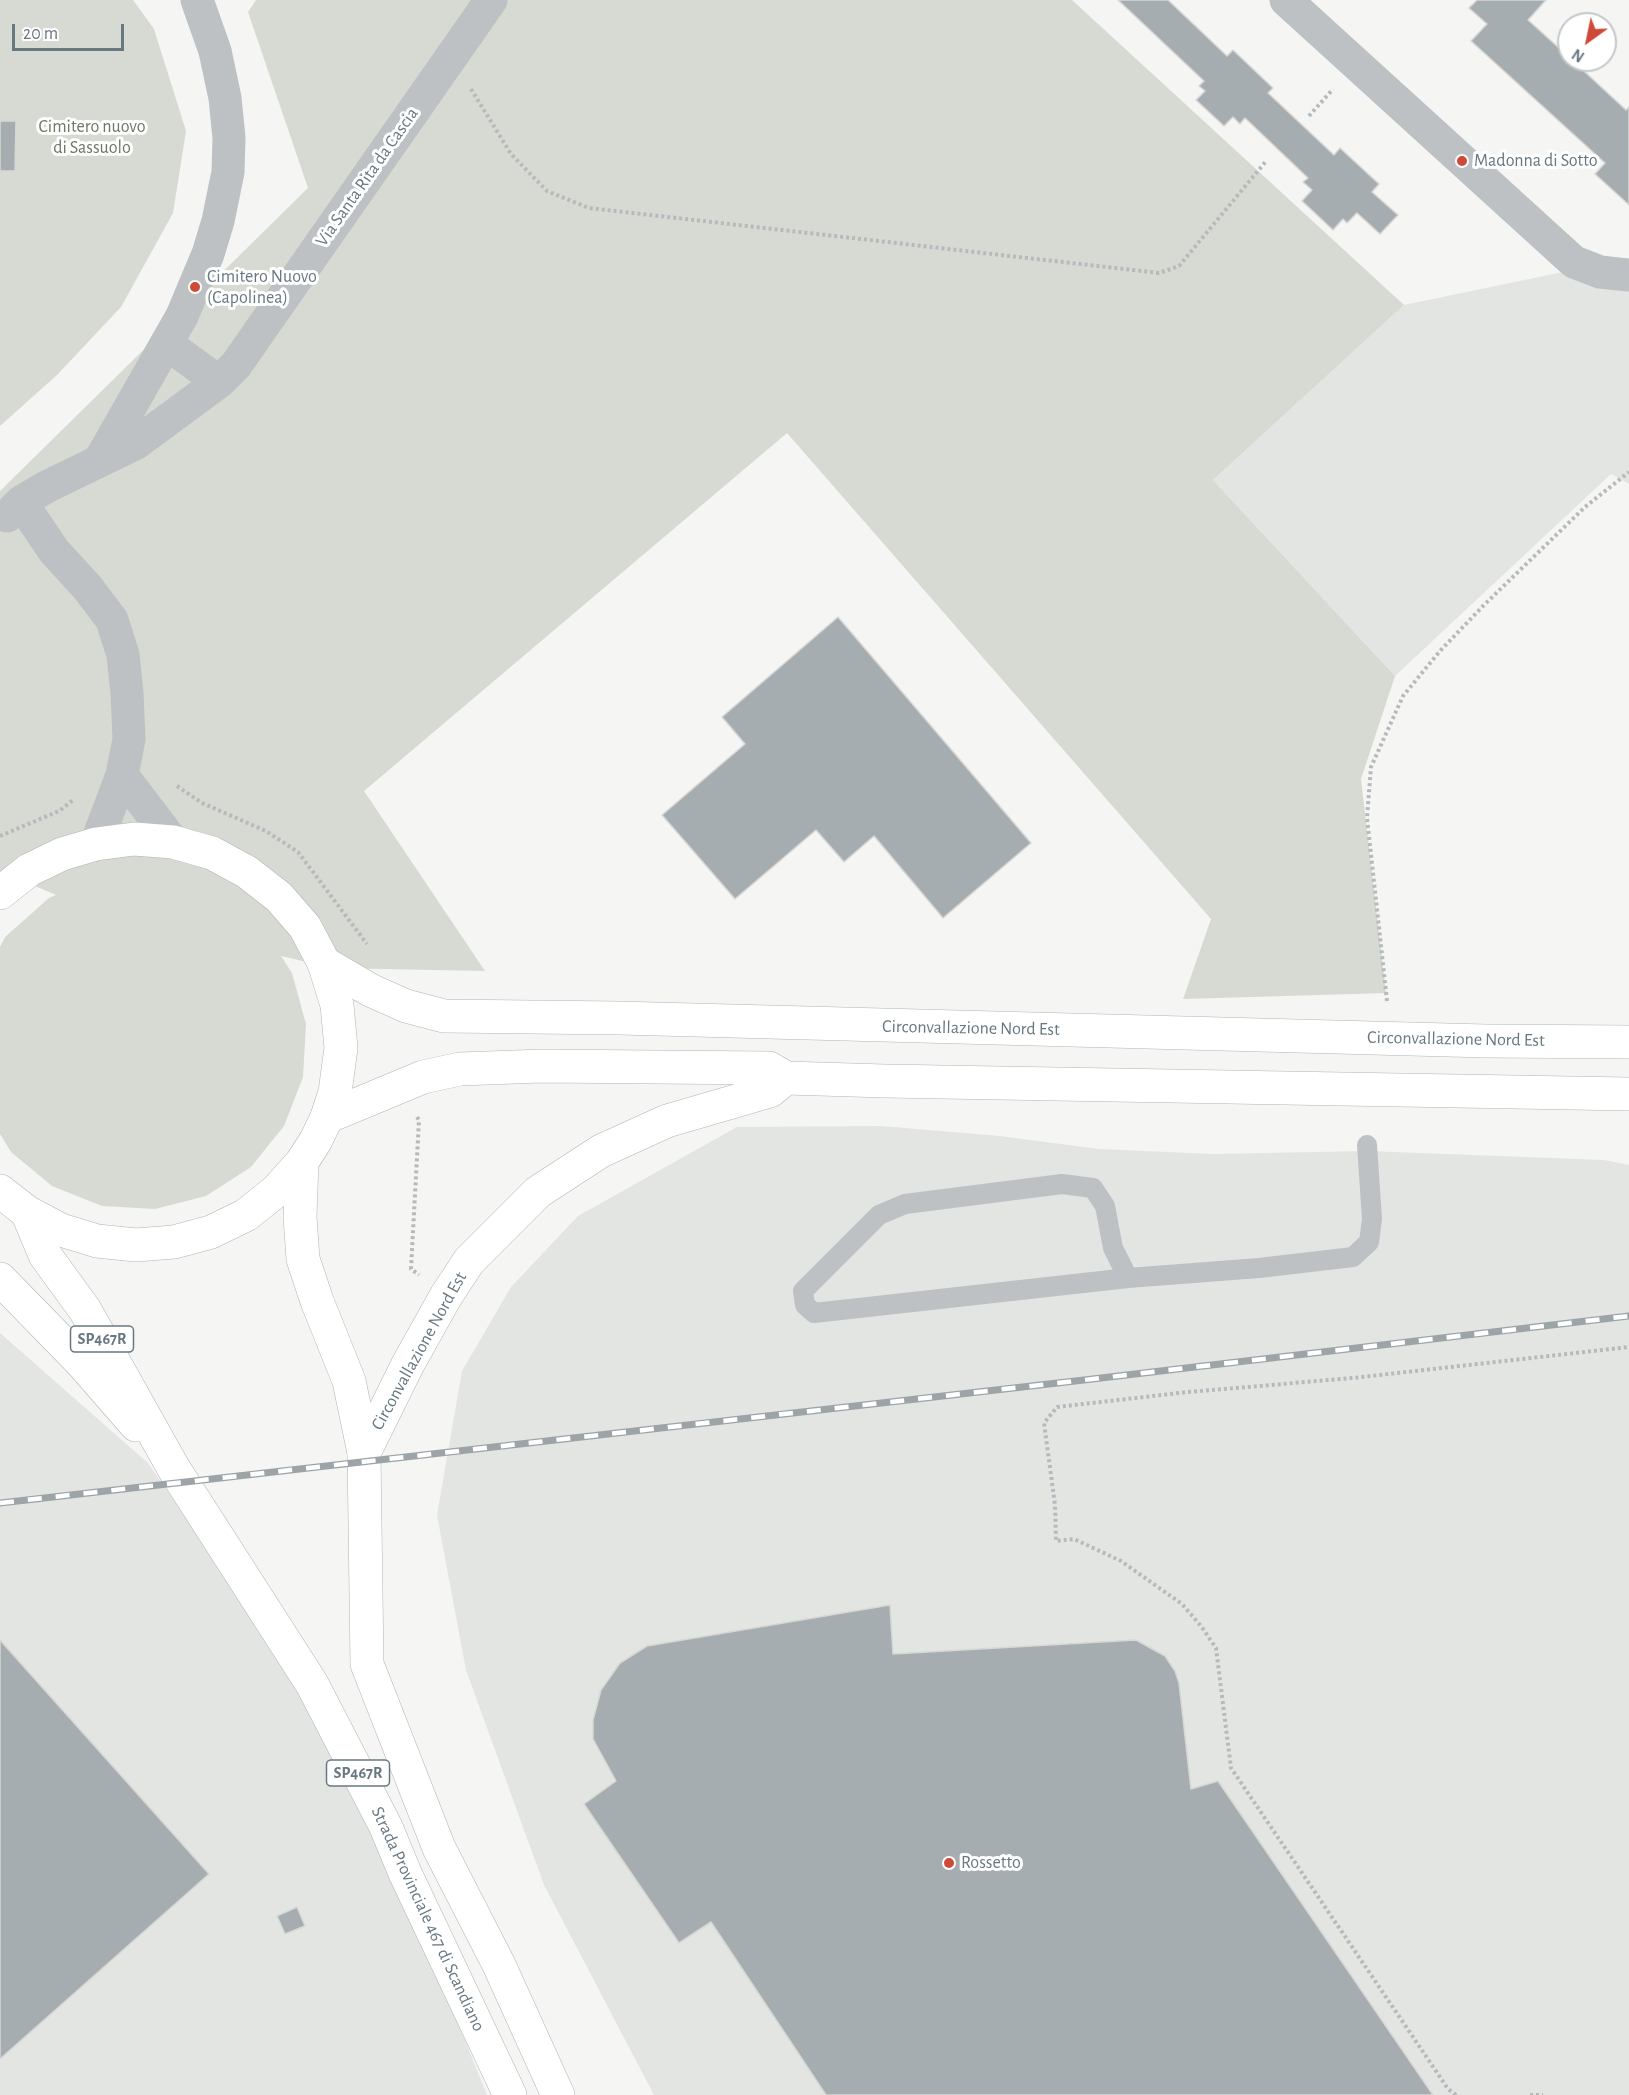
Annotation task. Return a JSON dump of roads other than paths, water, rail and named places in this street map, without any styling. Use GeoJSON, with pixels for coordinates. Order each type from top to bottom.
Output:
{"type":"FeatureCollection","features":[{"type":"Feature","properties":{"kind":"main road"},"geometry":{"type":"LineString","coordinates":[[0,892],[29,870],[62,854],[96,844],[134,839],[173,842],[212,853],[247,872],[263,884],[279,897],[305,927],[324,963],[337,1005],[341,1048],[335,1092],[327,1117],[302,1162],[276,1191],[246,1215],[211,1232],[174,1242],[136,1245],[97,1241],[61,1230],[27,1212],[0,1191]]}},
{"type":"Feature","properties":{"kind":"main road","name":"Circonvallazione Nord Est"},"geometry":{"type":"LineString","coordinates":[[324,963],[370,990],[406,1006],[444,1016],[619,1018],[1486,1041],[1629,1042]]}},
{"type":"Feature","properties":{"kind":"main road"},"geometry":{"type":"LineString","coordinates":[[327,1117],[423,1077],[460,1069],[542,1066],[769,1068],[786,1078],[885,1081],[1629,1094]]}},
{"type":"Feature","properties":{"kind":"main road","name":"Circonvallazione Nord Est"},"geometry":{"type":"LineString","coordinates":[[364,1454],[408,1364],[469,1261],[538,1192],[610,1146],[667,1120],[770,1091],[786,1078]]}},
{"type":"Feature","properties":{"kind":"main road","name":"SP467R"},"geometry":{"type":"LineString","coordinates":[[302,1162],[300,1217],[303,1259],[316,1301],[349,1381],[364,1454],[367,1664],[439,1848],[499,1965],[558,2095]]}},
{"type":"Feature","properties":{"kind":"main road","name":"SP467R"},"geometry":{"type":"LineString","coordinates":[[27,1212],[45,1255],[85,1310],[174,1469]]}},
{"type":"Feature","properties":{"kind":"main road","name":"SP467R"},"geometry":{"type":"LineString","coordinates":[[0,1278],[82,1363],[174,1469]]}},
{"type":"Feature","properties":{"kind":"main road","name":"Strada Provinciale 467 di Scandiano"},"geometry":{"type":"LineString","coordinates":[[174,1469],[312,1684],[386,1827],[405,1873],[510,2095]]}},
{"type":"Feature","properties":{"kind":"street"},"geometry":{"type":"LineString","coordinates":[[100,460],[182,316],[208,254],[218,222],[228,172],[229,138],[225,98],[215,51],[196,0]]}},
{"type":"Feature","properties":{"kind":"street","name":"Via Santa Rita da Cascia"},"geometry":{"type":"LineString","coordinates":[[96,844],[122,775],[129,739],[123,655],[112,620],[87,587],[14,509],[48,486],[135,444],[219,382],[236,365],[491,0]]}},
{"type":"Feature","properties":{"kind":"street"},"geometry":{"type":"LineString","coordinates":[[1286,0],[1574,262],[1600,272],[1629,275]]}},
{"type":"Feature","properties":{"kind":"street"},"geometry":{"type":"LineString","coordinates":[[167,344],[219,382]]}},
{"type":"Feature","properties":{"kind":"street"},"geometry":{"type":"LineString","coordinates":[[122,775],[173,842]]}},
{"type":"Feature","properties":{"kind":"lane"},"geometry":{"type":"LineString","coordinates":[[1128,1278],[1113,1248],[1105,1206],[1093,1188],[1062,1185],[905,1204],[879,1215],[803,1291],[805,1305],[814,1313],[1128,1278],[1248,1269],[1353,1257],[1369,1242],[1372,1219],[1367,1145]]}},
{"type":"Feature","properties":{"kind":"railway"},"geometry":{"type":"LineString","coordinates":[[0,1503],[1629,1316]]}},
{"type":"Feature","properties":{"kind":"place","name":"Madonna di Sotto"},"geometry":{"type":"Point","coordinates":[1462,161]}},
{"type":"Feature","properties":{"kind":"place","name":"Cimitero Nuovo (Capolinea)"},"geometry":{"type":"Point","coordinates":[195,287]}},
{"type":"Feature","properties":{"kind":"place","name":"Rossetto"},"geometry":{"type":"Point","coordinates":[949,1863]}},
{"type":"Feature","properties":{"kind":"park label","name":"Cimitero nuovo di Sassuolo"},"geometry":{"type":"Point","coordinates":[92,137]}}]}
